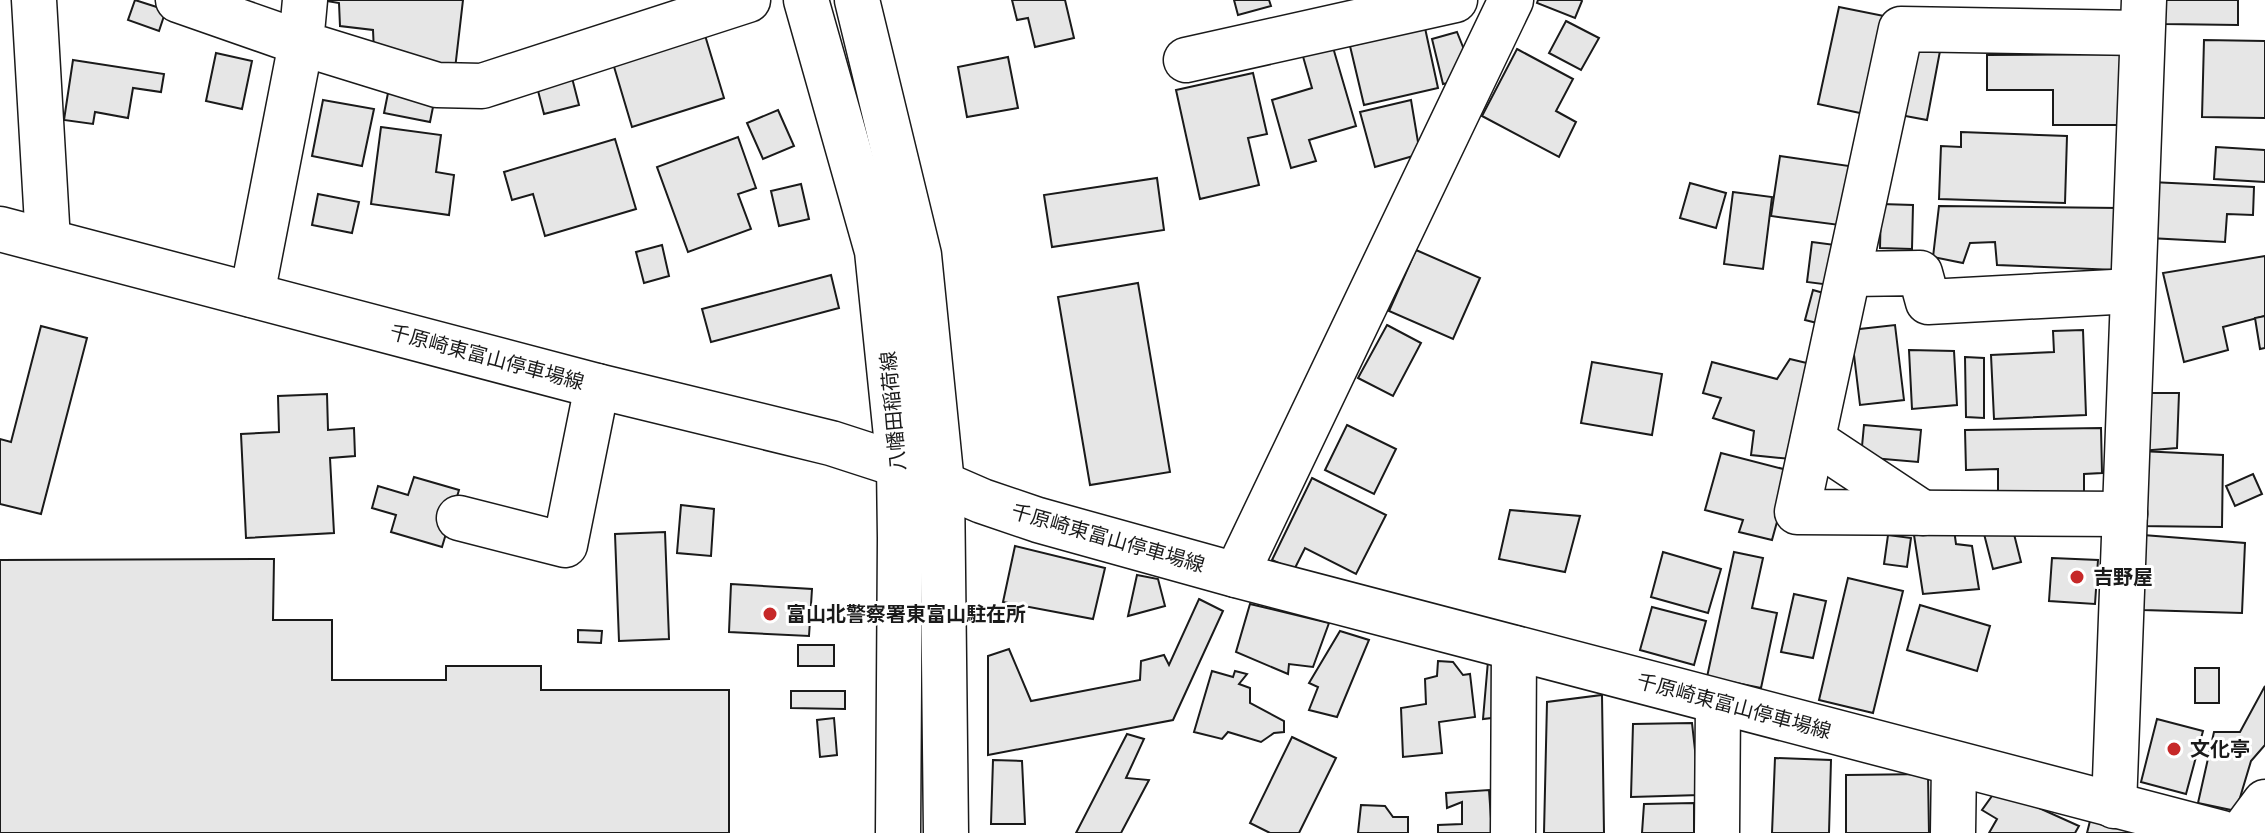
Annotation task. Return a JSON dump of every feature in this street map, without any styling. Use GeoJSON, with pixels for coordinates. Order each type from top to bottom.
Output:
{"type":"FeatureCollection","features":[{"type":"Feature","properties":{"kind":"street"},"geometry":{"type":"LineString","coordinates":[[34,0],[48,241]]}},
{"type":"Feature","properties":{"kind":"street"},"geometry":{"type":"LineString","coordinates":[[178,0],[301,43],[437,85],[482,86],[748,0]]}},
{"type":"Feature","properties":{"kind":"street"},"geometry":{"type":"LineString","coordinates":[[252,295],[301,43],[305,0]]}},
{"type":"Feature","properties":{"kind":"street","name":"八幡田稲荷線"},"geometry":{"type":"LineString","coordinates":[[806,0],[877,251],[899,465],[898,833]]}},
{"type":"Feature","properties":{"kind":"street","name":"八幡田稲荷線"},"geometry":{"type":"LineString","coordinates":[[857,0],[919,255],[942,484],[946,833]]}},
{"type":"Feature","properties":{"kind":"street"},"geometry":{"type":"LineString","coordinates":[[1186,60],[1455,0]]}},
{"type":"Feature","properties":{"kind":"street"},"geometry":{"type":"LineString","coordinates":[[1236,575],[1511,0]]}},
{"type":"Feature","properties":{"kind":"street"},"geometry":{"type":"LineString","coordinates":[[2114,806],[2125,514],[2132,291],[2143,17],[1901,29],[1797,512],[2125,514]]}},
{"type":"Feature","properties":{"kind":"street","name":"千原崎東富山停車場線"},"geometry":{"type":"LineString","coordinates":[[0,229],[597,386],[831,443],[899,465],[982,501],[1038,520],[1236,575],[2222,833]]}},
{"type":"Feature","properties":{"kind":"street"},"geometry":{"type":"LineString","coordinates":[[1849,274],[1920,273],[1928,302],[2132,291]]}},
{"type":"Feature","properties":{"kind":"street"},"geometry":{"type":"LineString","coordinates":[[459,518],[565,545],[597,386]]}},
{"type":"Feature","properties":{"kind":"street"},"geometry":{"type":"LineString","coordinates":[[1813,440],[1923,513]]}},
{"type":"Feature","properties":{"kind":"street"},"geometry":{"type":"LineString","coordinates":[[1513,833],[1514,648]]}},
{"type":"Feature","properties":{"kind":"street"},"geometry":{"type":"LineString","coordinates":[[1717,833],[1718,702]]}},
{"type":"Feature","properties":{"kind":"street"},"geometry":{"type":"LineString","coordinates":[[1953,833],[1954,764]]}},
{"type":"Feature","properties":{"kind":"street"},"geometry":{"type":"LineString","coordinates":[[2242,833],[2265,802]]}},
{"type":"Feature","properties":{"kind":"building"},"geometry":{"type":"Polygon","coordinates":[[[135,0],[166,10],[159,31],[128,20],[135,0]]]}},
{"type":"Feature","properties":{"kind":"building"},"geometry":{"type":"Polygon","coordinates":[[[321,0],[463,0],[455,69],[374,52],[373,30],[340,26],[339,3],[321,0]]]}},
{"type":"Feature","properties":{"kind":"building"},"geometry":{"type":"Polygon","coordinates":[[[1012,0],[1065,0],[1074,38],[1035,47],[1028,18],[1017,20],[1012,0]]]}},
{"type":"Feature","properties":{"kind":"building"},"geometry":{"type":"Polygon","coordinates":[[[1234,0],[1269,0],[1271,6],[1238,15],[1234,0]]]}},
{"type":"Feature","properties":{"kind":"building"},"geometry":{"type":"Polygon","coordinates":[[[1538,0],[1582,1],[1575,18],[1537,3],[1538,0]]]}},
{"type":"Feature","properties":{"kind":"building"},"geometry":{"type":"Polygon","coordinates":[[[2164,0],[2238,0],[2238,25],[2164,24],[2164,0]]]}},
{"type":"Feature","properties":{"kind":"building"},"geometry":{"type":"Polygon","coordinates":[[[1839,7],[1894,18],[1874,116],[1818,104],[1839,7]]]}},
{"type":"Feature","properties":{"kind":"building"},"geometry":{"type":"Polygon","coordinates":[[[1566,21],[1599,38],[1581,70],[1549,53],[1566,21]]]}},
{"type":"Feature","properties":{"kind":"building"},"geometry":{"type":"Polygon","coordinates":[[[1425,28],[1438,88],[1364,105],[1350,46],[1425,28]]]}},
{"type":"Feature","properties":{"kind":"building"},"geometry":{"type":"Polygon","coordinates":[[[704,32],[724,98],[632,127],[612,60],[704,32]]]}},
{"type":"Feature","properties":{"kind":"building"},"geometry":{"type":"Polygon","coordinates":[[[1457,32],[1467,57],[1458,81],[1443,84],[1432,39],[1457,32]]]}},
{"type":"Feature","properties":{"kind":"building"},"geometry":{"type":"Polygon","coordinates":[[[2204,40],[2265,41],[2265,118],[2202,117],[2204,40]]]}},
{"type":"Feature","properties":{"kind":"building"},"geometry":{"type":"Polygon","coordinates":[[[1332,44],[1356,126],[1309,140],[1316,161],[1291,168],[1272,100],[1312,88],[1302,53],[1332,44]]]}},
{"type":"Feature","properties":{"kind":"building"},"geometry":{"type":"Polygon","coordinates":[[[1913,46],[1940,51],[1927,120],[1900,115],[1913,46]]]}},
{"type":"Feature","properties":{"kind":"building"},"geometry":{"type":"Polygon","coordinates":[[[1517,49],[1573,79],[1556,111],[1576,122],[1559,157],[1482,116],[1517,49]]]}},
{"type":"Feature","properties":{"kind":"building"},"geometry":{"type":"Polygon","coordinates":[[[216,53],[252,61],[242,109],[206,101],[216,53]]]}},
{"type":"Feature","properties":{"kind":"building"},"geometry":{"type":"Polygon","coordinates":[[[2124,54],[2124,125],[2053,125],[2053,90],[1987,90],[1987,55],[2124,54]]]}},
{"type":"Feature","properties":{"kind":"building"},"geometry":{"type":"Polygon","coordinates":[[[1008,57],[1018,108],[967,117],[958,67],[1008,57]]]}},
{"type":"Feature","properties":{"kind":"building"},"geometry":{"type":"Polygon","coordinates":[[[73,60],[164,74],[161,92],[133,88],[128,118],[95,112],[93,124],[64,120],[73,60]]]}},
{"type":"Feature","properties":{"kind":"building"},"geometry":{"type":"Polygon","coordinates":[[[1253,73],[1267,134],[1248,138],[1259,185],[1200,199],[1176,90],[1253,73]]]}},
{"type":"Feature","properties":{"kind":"building"},"geometry":{"type":"Polygon","coordinates":[[[571,74],[579,105],[544,114],[536,83],[571,74]]]}},
{"type":"Feature","properties":{"kind":"building"},"geometry":{"type":"Polygon","coordinates":[[[389,88],[435,97],[430,122],[384,113],[389,88]]]}},
{"type":"Feature","properties":{"kind":"building"},"geometry":{"type":"Polygon","coordinates":[[[323,100],[374,109],[362,166],[312,156],[323,100]]]}},
{"type":"Feature","properties":{"kind":"building"},"geometry":{"type":"Polygon","coordinates":[[[1411,100],[1420,154],[1375,167],[1360,112],[1411,100]]]}},
{"type":"Feature","properties":{"kind":"building"},"geometry":{"type":"Polygon","coordinates":[[[778,110],[794,146],[763,159],[747,123],[778,110]]]}},
{"type":"Feature","properties":{"kind":"building"},"geometry":{"type":"Polygon","coordinates":[[[381,127],[441,135],[436,172],[454,175],[449,215],[371,204],[381,127]]]}},
{"type":"Feature","properties":{"kind":"building"},"geometry":{"type":"Polygon","coordinates":[[[1961,132],[2067,136],[2065,203],[1939,199],[1941,146],[1961,147],[1961,132]]]}},
{"type":"Feature","properties":{"kind":"building"},"geometry":{"type":"Polygon","coordinates":[[[738,137],[756,188],[738,194],[751,229],[688,252],[657,167],[738,137]]]}},
{"type":"Feature","properties":{"kind":"building"},"geometry":{"type":"Polygon","coordinates":[[[615,139],[636,209],[545,236],[533,194],[512,200],[504,172],[615,139]]]}},
{"type":"Feature","properties":{"kind":"building"},"geometry":{"type":"Polygon","coordinates":[[[2216,147],[2265,150],[2265,182],[2214,179],[2216,147]]]}},
{"type":"Feature","properties":{"kind":"building"},"geometry":{"type":"Polygon","coordinates":[[[1780,156],[1856,167],[1847,226],[1771,216],[1780,156]]]}},
{"type":"Feature","properties":{"kind":"building"},"geometry":{"type":"Polygon","coordinates":[[[1157,178],[1164,230],[1052,247],[1044,195],[1157,178]]]}},
{"type":"Feature","properties":{"kind":"building"},"geometry":{"type":"Polygon","coordinates":[[[2151,182],[2254,187],[2253,215],[2227,214],[2225,242],[2149,238],[2151,182]]]}},
{"type":"Feature","properties":{"kind":"building"},"geometry":{"type":"Polygon","coordinates":[[[1690,183],[1726,193],[1716,228],[1680,218],[1690,183]]]}},
{"type":"Feature","properties":{"kind":"building"},"geometry":{"type":"Polygon","coordinates":[[[801,184],[809,219],[779,226],[771,191],[801,184]]]}},
{"type":"Feature","properties":{"kind":"building"},"geometry":{"type":"Polygon","coordinates":[[[1733,192],[1772,197],[1763,269],[1724,264],[1733,192]]]}},
{"type":"Feature","properties":{"kind":"building"},"geometry":{"type":"Polygon","coordinates":[[[318,194],[359,202],[352,233],[312,225],[318,194]]]}},
{"type":"Feature","properties":{"kind":"building"},"geometry":{"type":"Polygon","coordinates":[[[1881,204],[1913,205],[1912,249],[1880,248],[1881,204]]]}},
{"type":"Feature","properties":{"kind":"building"},"geometry":{"type":"Polygon","coordinates":[[[1939,206],[2119,208],[2116,270],[1997,265],[1995,242],[1970,243],[1963,263],[1933,257],[1939,206]]]}},
{"type":"Feature","properties":{"kind":"building"},"geometry":{"type":"Polygon","coordinates":[[[1812,242],[1843,246],[1838,286],[1807,282],[1812,242]]]}},
{"type":"Feature","properties":{"kind":"building"},"geometry":{"type":"Polygon","coordinates":[[[662,245],[669,276],[644,283],[636,252],[662,245]]]}},
{"type":"Feature","properties":{"kind":"building"},"geometry":{"type":"Polygon","coordinates":[[[1416,250],[1480,278],[1453,339],[1389,311],[1416,250]]]}},
{"type":"Feature","properties":{"kind":"building"},"geometry":{"type":"Polygon","coordinates":[[[2265,256],[2265,316],[2223,327],[2228,350],[2184,362],[2163,273],[2265,256]]]}},
{"type":"Feature","properties":{"kind":"building"},"geometry":{"type":"Polygon","coordinates":[[[831,275],[839,308],[711,342],[702,309],[831,275]]]}},
{"type":"Feature","properties":{"kind":"building"},"geometry":{"type":"Polygon","coordinates":[[[1138,283],[1170,472],[1090,485],[1058,297],[1138,283]]]}},
{"type":"Feature","properties":{"kind":"building"},"geometry":{"type":"Polygon","coordinates":[[[1813,290],[1834,296],[1825,325],[1805,320],[1813,290]]]}},
{"type":"Feature","properties":{"kind":"building"},"geometry":{"type":"Polygon","coordinates":[[[2265,316],[2265,348],[2260,349],[2255,318],[2265,316]]]}},
{"type":"Feature","properties":{"kind":"building"},"geometry":{"type":"Polygon","coordinates":[[[1387,325],[1421,343],[1393,396],[1358,378],[1387,325]]]}},
{"type":"Feature","properties":{"kind":"building"},"geometry":{"type":"Polygon","coordinates":[[[1895,325],[1904,400],[1860,405],[1851,330],[1895,325]]]}},
{"type":"Feature","properties":{"kind":"building"},"geometry":{"type":"Polygon","coordinates":[[[41,326],[87,338],[41,514],[0,504],[0,439],[11,442],[41,326]]]}},
{"type":"Feature","properties":{"kind":"building"},"geometry":{"type":"Polygon","coordinates":[[[2083,330],[2086,415],[1994,419],[1991,355],[2054,352],[2053,331],[2083,330]]]}},
{"type":"Feature","properties":{"kind":"building"},"geometry":{"type":"Polygon","coordinates":[[[1909,350],[1954,351],[1957,405],[1912,409],[1909,350]]]}},
{"type":"Feature","properties":{"kind":"building"},"geometry":{"type":"Polygon","coordinates":[[[1965,357],[1984,358],[1984,418],[1966,417],[1965,357]]]}},
{"type":"Feature","properties":{"kind":"building"},"geometry":{"type":"Polygon","coordinates":[[[1790,359],[1815,365],[1791,459],[1751,455],[1754,431],[1713,418],[1721,398],[1703,393],[1712,362],[1777,379],[1790,359]]]}},
{"type":"Feature","properties":{"kind":"building"},"geometry":{"type":"Polygon","coordinates":[[[1592,362],[1662,374],[1652,435],[1581,423],[1592,362]]]}},
{"type":"Feature","properties":{"kind":"building"},"geometry":{"type":"Polygon","coordinates":[[[2143,393],[2179,393],[2177,448],[2140,451],[2143,393]]]}},
{"type":"Feature","properties":{"kind":"building"},"geometry":{"type":"Polygon","coordinates":[[[327,394],[328,430],[354,428],[355,456],[330,458],[334,533],[246,538],[241,434],[279,432],[278,396],[327,394]]]}},
{"type":"Feature","properties":{"kind":"building"},"geometry":{"type":"Polygon","coordinates":[[[1347,425],[1396,449],[1374,494],[1325,470],[1347,425]]]}},
{"type":"Feature","properties":{"kind":"building"},"geometry":{"type":"Polygon","coordinates":[[[1864,425],[1921,430],[1918,462],[1861,457],[1864,425]]]}},
{"type":"Feature","properties":{"kind":"building"},"geometry":{"type":"Polygon","coordinates":[[[2101,428],[2102,473],[2084,474],[2084,493],[1998,494],[1998,469],[1966,470],[1965,430],[2101,428]]]}},
{"type":"Feature","properties":{"kind":"building"},"geometry":{"type":"Polygon","coordinates":[[[2140,451],[2223,455],[2222,527],[2137,526],[2140,451]]]}},
{"type":"Feature","properties":{"kind":"building"},"geometry":{"type":"Polygon","coordinates":[[[1721,453],[1791,471],[1772,540],[1739,532],[1743,520],[1705,510],[1721,453]]]}},
{"type":"Feature","properties":{"kind":"building"},"geometry":{"type":"Polygon","coordinates":[[[2253,474],[2262,494],[2235,506],[2226,486],[2253,474]]]}},
{"type":"Feature","properties":{"kind":"building"},"geometry":{"type":"Polygon","coordinates":[[[414,477],[459,490],[442,547],[391,532],[396,515],[372,508],[378,486],[408,495],[414,477]]]}},
{"type":"Feature","properties":{"kind":"building"},"geometry":{"type":"Polygon","coordinates":[[[1312,478],[1386,515],[1356,574],[1305,548],[1294,570],[1272,560],[1312,478]]]}},
{"type":"Feature","properties":{"kind":"building"},"geometry":{"type":"Polygon","coordinates":[[[681,505],[714,509],[711,556],[677,553],[681,505]]]}},
{"type":"Feature","properties":{"kind":"building"},"geometry":{"type":"Polygon","coordinates":[[[1510,510],[1580,516],[1565,572],[1499,559],[1510,510]]]}},
{"type":"Feature","properties":{"kind":"building"},"geometry":{"type":"Polygon","coordinates":[[[1912,522],[1953,522],[1956,544],[1972,546],[1979,589],[1923,594],[1912,522]]]}},
{"type":"Feature","properties":{"kind":"building"},"geometry":{"type":"Polygon","coordinates":[[[2011,522],[2021,562],[1993,569],[1983,530],[2011,522]]]}},
{"type":"Feature","properties":{"kind":"building"},"geometry":{"type":"Polygon","coordinates":[[[665,532],[669,639],[619,641],[615,534],[665,532]]]}},
{"type":"Feature","properties":{"kind":"building"},"geometry":{"type":"Polygon","coordinates":[[[1888,535],[1911,538],[1907,567],[1884,564],[1888,535]]]}},
{"type":"Feature","properties":{"kind":"building"},"geometry":{"type":"Polygon","coordinates":[[[2143,535],[2245,543],[2242,613],[2143,610],[2143,535]]]}},
{"type":"Feature","properties":{"kind":"building"},"geometry":{"type":"Polygon","coordinates":[[[1015,546],[1105,568],[1093,619],[1003,602],[1015,546]]]}},
{"type":"Feature","properties":{"kind":"building"},"geometry":{"type":"Polygon","coordinates":[[[1663,552],[1721,569],[1708,613],[1651,597],[1663,552]]]}},
{"type":"Feature","properties":{"kind":"building"},"geometry":{"type":"Polygon","coordinates":[[[1734,552],[1763,558],[1752,608],[1777,613],[1761,688],[1707,677],[1734,552]]]}},
{"type":"Feature","properties":{"kind":"building"},"geometry":{"type":"Polygon","coordinates":[[[2052,558],[2098,560],[2095,604],[2049,601],[2052,558]]]}},
{"type":"Feature","properties":{"kind":"building"},"geometry":{"type":"Polygon","coordinates":[[[274,559],[273,620],[332,620],[332,680],[446,680],[446,666],[541,666],[541,690],[729,690],[729,833],[0,833],[0,560],[274,559]]]}},
{"type":"Feature","properties":{"kind":"building"},"geometry":{"type":"Polygon","coordinates":[[[1137,575],[1158,579],[1165,606],[1128,616],[1137,575]]]}},
{"type":"Feature","properties":{"kind":"building"},"geometry":{"type":"Polygon","coordinates":[[[1848,578],[1903,591],[1873,713],[1819,700],[1848,578]]]}},
{"type":"Feature","properties":{"kind":"building"},"geometry":{"type":"Polygon","coordinates":[[[731,584],[812,589],[809,636],[729,632],[731,584]]]}},
{"type":"Feature","properties":{"kind":"building"},"geometry":{"type":"Polygon","coordinates":[[[1794,594],[1826,601],[1813,658],[1781,652],[1794,594]]]}},
{"type":"Feature","properties":{"kind":"building"},"geometry":{"type":"Polygon","coordinates":[[[1199,599],[1223,611],[1173,720],[988,755],[988,656],[1009,649],[1031,701],[1140,680],[1141,661],[1164,655],[1169,665],[1199,599]]]}},
{"type":"Feature","properties":{"kind":"building"},"geometry":{"type":"Polygon","coordinates":[[[1250,604],[1329,623],[1313,667],[1289,664],[1288,674],[1236,652],[1250,604]]]}},
{"type":"Feature","properties":{"kind":"building"},"geometry":{"type":"Polygon","coordinates":[[[1920,605],[1990,626],[1977,671],[1907,650],[1920,605]]]}},
{"type":"Feature","properties":{"kind":"building"},"geometry":{"type":"Polygon","coordinates":[[[1652,607],[1706,621],[1694,665],[1640,650],[1652,607]]]}},
{"type":"Feature","properties":{"kind":"building"},"geometry":{"type":"Polygon","coordinates":[[[578,630],[602,631],[601,643],[578,642],[578,630]]]}},
{"type":"Feature","properties":{"kind":"building"},"geometry":{"type":"Polygon","coordinates":[[[1340,631],[1369,640],[1337,717],[1309,710],[1318,687],[1309,683],[1340,631]]]}},
{"type":"Feature","properties":{"kind":"building"},"geometry":{"type":"Polygon","coordinates":[[[798,645],[834,645],[834,666],[798,666],[798,645]]]}},
{"type":"Feature","properties":{"kind":"building"},"geometry":{"type":"Polygon","coordinates":[[[1438,661],[1453,662],[1463,675],[1470,674],[1475,717],[1439,722],[1442,753],[1403,757],[1401,708],[1426,704],[1425,679],[1437,676],[1438,661]]]}},
{"type":"Feature","properties":{"kind":"building"},"geometry":{"type":"Polygon","coordinates":[[[1488,661],[1509,665],[1508,716],[1483,719],[1488,661]]]}},
{"type":"Feature","properties":{"kind":"building"},"geometry":{"type":"Polygon","coordinates":[[[2195,668],[2219,668],[2219,703],[2195,703],[2195,668]]]}},
{"type":"Feature","properties":{"kind":"building"},"geometry":{"type":"Polygon","coordinates":[[[1212,671],[1233,677],[1235,671],[1247,674],[1239,684],[1250,688],[1250,703],[1284,721],[1284,732],[1274,733],[1261,742],[1228,732],[1222,739],[1194,732],[1212,671]]]}},
{"type":"Feature","properties":{"kind":"building"},"geometry":{"type":"Polygon","coordinates":[[[2265,686],[2265,745],[2251,761],[2236,811],[2198,803],[2214,732],[2240,732],[2265,686]]]}},
{"type":"Feature","properties":{"kind":"building"},"geometry":{"type":"Polygon","coordinates":[[[791,691],[845,691],[845,709],[791,708],[791,691]]]}},
{"type":"Feature","properties":{"kind":"building"},"geometry":{"type":"Polygon","coordinates":[[[1602,695],[1604,833],[1544,833],[1547,702],[1602,695]]]}},
{"type":"Feature","properties":{"kind":"building"},"geometry":{"type":"Polygon","coordinates":[[[834,718],[837,755],[820,757],[817,720],[834,718]]]}},
{"type":"Feature","properties":{"kind":"building"},"geometry":{"type":"Polygon","coordinates":[[[2157,719],[2203,731],[2186,794],[2141,782],[2157,719]]]}},
{"type":"Feature","properties":{"kind":"building"},"geometry":{"type":"Polygon","coordinates":[[[1692,723],[1700,795],[1631,797],[1633,724],[1692,723]]]}},
{"type":"Feature","properties":{"kind":"building"},"geometry":{"type":"Polygon","coordinates":[[[1127,734],[1144,739],[1126,778],[1149,780],[1121,833],[1076,833],[1127,734]]]}},
{"type":"Feature","properties":{"kind":"building"},"geometry":{"type":"Polygon","coordinates":[[[1292,737],[1336,758],[1299,833],[1270,833],[1250,823],[1292,737]]]}},
{"type":"Feature","properties":{"kind":"building"},"geometry":{"type":"Polygon","coordinates":[[[1775,758],[1831,760],[1829,833],[1772,833],[1775,758]]]}},
{"type":"Feature","properties":{"kind":"building"},"geometry":{"type":"Polygon","coordinates":[[[993,760],[1022,761],[1025,824],[991,824],[993,760]]]}},
{"type":"Feature","properties":{"kind":"building"},"geometry":{"type":"Polygon","coordinates":[[[1928,774],[1929,833],[1846,833],[1846,775],[1928,774]]]}},
{"type":"Feature","properties":{"kind":"building"},"geometry":{"type":"Polygon","coordinates":[[[1997,789],[2079,826],[2075,833],[1989,833],[1997,819],[1982,810],[1997,789]]]}},
{"type":"Feature","properties":{"kind":"building"},"geometry":{"type":"Polygon","coordinates":[[[1489,790],[1492,833],[1438,833],[1438,825],[1462,824],[1462,802],[1447,808],[1446,793],[1489,790]]]}},
{"type":"Feature","properties":{"kind":"building"},"geometry":{"type":"Polygon","coordinates":[[[1694,803],[1694,833],[1642,833],[1644,804],[1694,803]]]}},
{"type":"Feature","properties":{"kind":"building"},"geometry":{"type":"Polygon","coordinates":[[[1361,805],[1385,806],[1393,817],[1408,817],[1408,833],[1358,833],[1361,805]]]}},
{"type":"Feature","properties":{"kind":"building"},"geometry":{"type":"Polygon","coordinates":[[[2090,821],[2152,833],[2087,833],[2090,821]]]}},
{"type":"Feature","properties":{"kind":"place","name":"吉野屋"},"geometry":{"type":"Point","coordinates":[2077,577]}},
{"type":"Feature","properties":{"kind":"place","name":"富山北警察署東富山駐在所"},"geometry":{"type":"Point","coordinates":[770,614]}},
{"type":"Feature","properties":{"kind":"place","name":"文化亭"},"geometry":{"type":"Point","coordinates":[2174,749]}}]}
